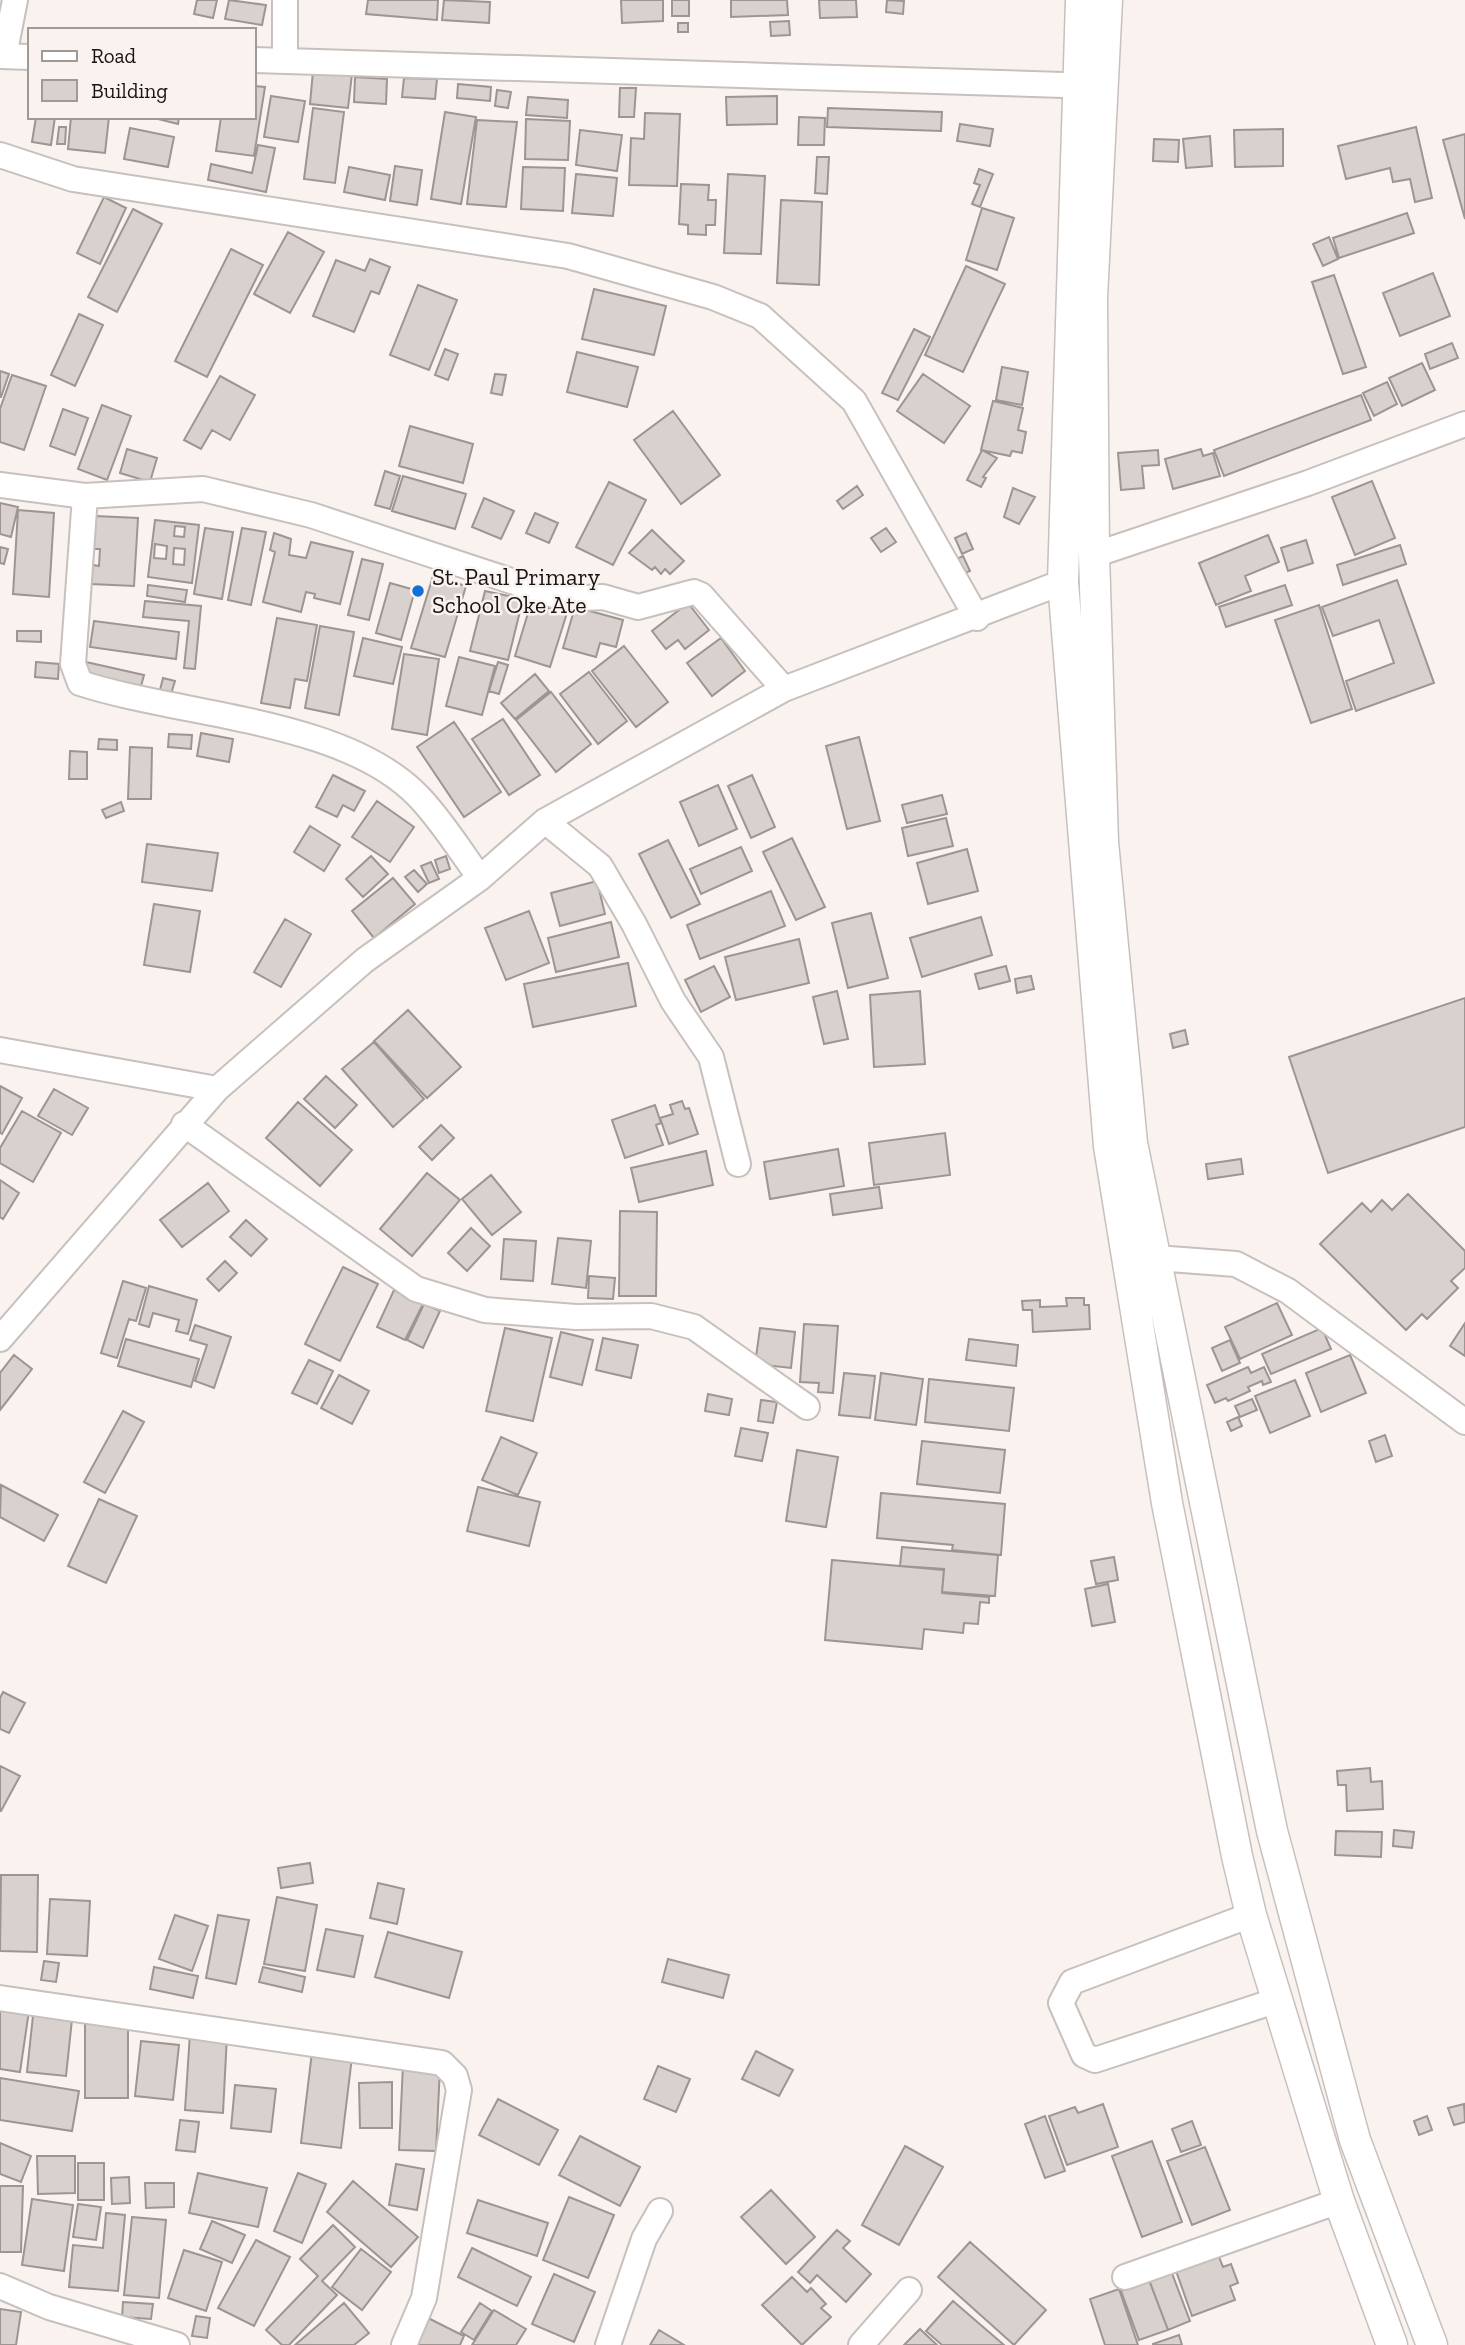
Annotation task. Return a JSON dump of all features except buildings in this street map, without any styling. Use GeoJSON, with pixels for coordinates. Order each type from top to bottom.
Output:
{"type":"FeatureCollection","features":[{"type":"Feature","properties":{"kind":"main road"},"geometry":{"type":"LineString","coordinates":[[1081,0],[1090,85],[1094,555],[1103,842],[1132,1143],[1272,1831],[1355,2140],[1432,2345]]}},
{"type":"Feature","properties":{"kind":"main road"},"geometry":{"type":"LineString","coordinates":[[1107,0],[1090,85],[1063,582],[1109,1146],[1167,1503],[1251,1915],[1339,2201],[1392,2345]]}},
{"type":"Feature","properties":{"kind":"street"},"geometry":{"type":"LineString","coordinates":[[15,0],[2,56],[28,57]]}},
{"type":"Feature","properties":{"kind":"street"},"geometry":{"type":"LineString","coordinates":[[285,0],[285,61]]}},
{"type":"Feature","properties":{"kind":"street"},"geometry":{"type":"LineString","coordinates":[[256,60],[1090,85]]}},
{"type":"Feature","properties":{"kind":"street"},"geometry":{"type":"LineString","coordinates":[[0,155],[73,179],[568,256],[702,294],[760,316],[853,401],[977,618]]}},
{"type":"Feature","properties":{"kind":"street"},"geometry":{"type":"LineString","coordinates":[[1094,555],[1308,483],[1465,424]]}},
{"type":"Feature","properties":{"kind":"street"},"geometry":{"type":"LineString","coordinates":[[0,485],[85,496],[204,489],[311,515],[566,599],[603,597],[638,607],[694,592],[701,595],[784,689]]}},
{"type":"Feature","properties":{"kind":"street"},"geometry":{"type":"LineString","coordinates":[[85,496],[73,664],[80,683],[319,739],[375,762],[419,797],[480,878]]}},
{"type":"Feature","properties":{"kind":"street"},"geometry":{"type":"LineString","coordinates":[[0,1339],[217,1088],[365,960],[480,878],[545,821],[784,689],[977,618],[1063,582]]}},
{"type":"Feature","properties":{"kind":"street"},"geometry":{"type":"LineString","coordinates":[[545,821],[600,866],[634,924],[673,1001],[711,1057],[738,1164]]}},
{"type":"Feature","properties":{"kind":"street"},"geometry":{"type":"LineString","coordinates":[[0,1050],[217,1088]]}},
{"type":"Feature","properties":{"kind":"street"},"geometry":{"type":"LineString","coordinates":[[184,1124],[416,1289],[485,1310],[576,1317],[650,1316],[694,1327],[807,1407]]}},
{"type":"Feature","properties":{"kind":"street"},"geometry":{"type":"LineString","coordinates":[[1156,1258],[1236,1264],[1288,1291],[1465,1422]]}},
{"type":"Feature","properties":{"kind":"street"},"geometry":{"type":"LineString","coordinates":[[1251,1915],[1072,1982],[1061,2003],[1084,2055],[1095,2060],[1278,2000]]}},
{"type":"Feature","properties":{"kind":"street"},"geometry":{"type":"LineString","coordinates":[[0,1998],[442,2063],[454,2076],[459,2090],[424,2298],[404,2345]]}},
{"type":"Feature","properties":{"kind":"street"},"geometry":{"type":"LineString","coordinates":[[1125,2277],[1339,2201]]}},
{"type":"Feature","properties":{"kind":"street"},"geometry":{"type":"LineString","coordinates":[[608,2345],[644,2239],[660,2211]]}},
{"type":"Feature","properties":{"kind":"street"},"geometry":{"type":"LineString","coordinates":[[0,2286],[49,2307],[177,2345]]}},
{"type":"Feature","properties":{"kind":"street"},"geometry":{"type":"LineString","coordinates":[[860,2345],[909,2290]]}},
{"type":"Feature","properties":{"kind":"place","name":"St. Paul Primary School Oke Ate"},"geometry":{"type":"Point","coordinates":[418,591]}}]}
